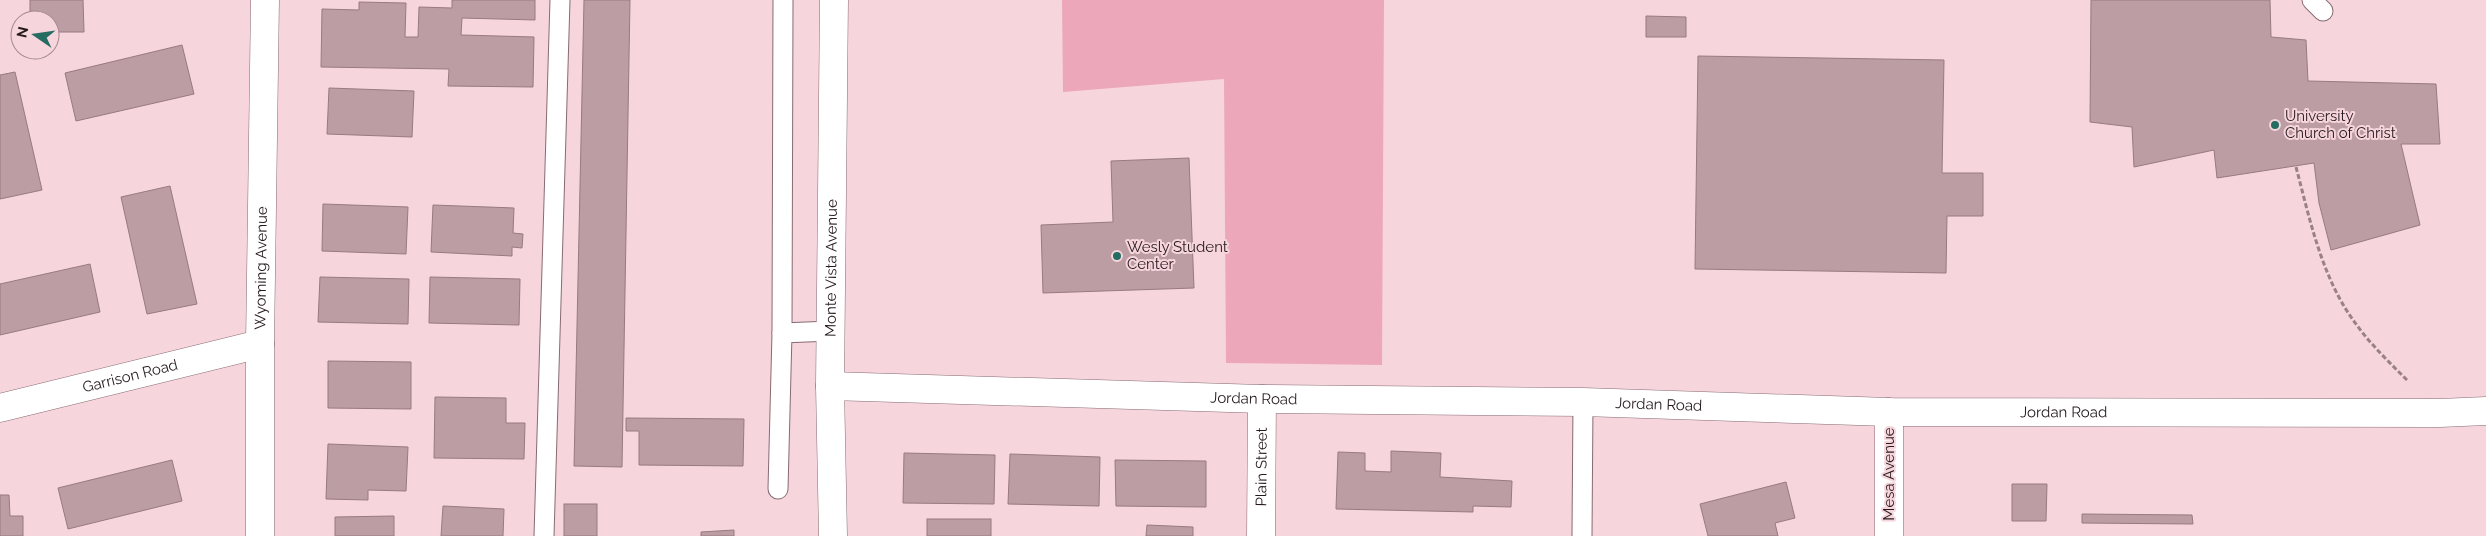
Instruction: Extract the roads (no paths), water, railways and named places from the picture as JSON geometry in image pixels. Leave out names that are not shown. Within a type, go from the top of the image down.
[{"type":"street","name":"Wyoming Avenue","points":[[260,536],[260,344],[265,0]]},
{"type":"street","name":"Monte Vista Avenue","points":[[832,536],[830,386],[834,0]]},
{"type":"street","name":"Garrison Road","points":[[0,408],[260,344]]},
{"type":"street","name":"Jordan Road","points":[[830,386],[1262,399],[1583,402],[1888,412],[2440,413],[2486,410]]},
{"type":"street","name":"Plain Street","points":[[1261,536],[1262,399]]},
{"type":"street","name":"Mesa Avenue","points":[[1888,412],[1889,536]]},
{"type":"lane","points":[[544,536],[560,0]]},
{"type":"lane","points":[[778,489],[782,333],[783,0]]},
{"type":"lane","points":[[782,333],[831,331]]},
{"type":"lane","points":[[1582,536],[1583,402]]},
{"type":"place","name":"University Church of Christ","points":[[2275,125]]},
{"type":"place","name":"Wesly Student Center","points":[[1117,256]]}]
